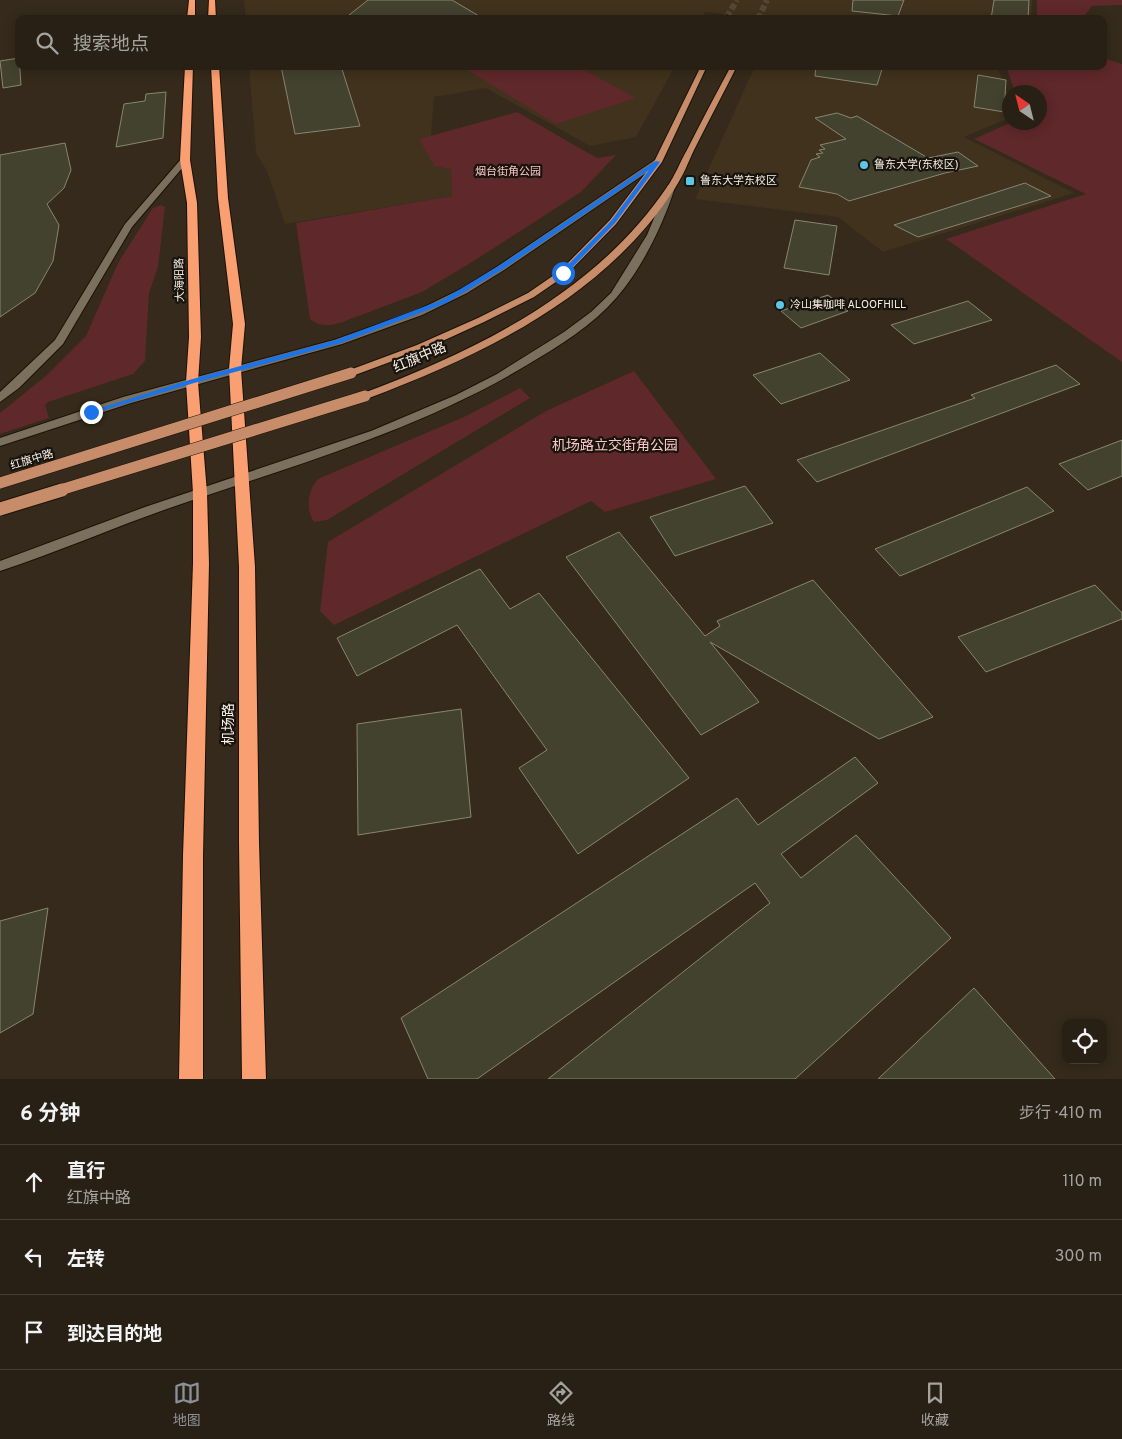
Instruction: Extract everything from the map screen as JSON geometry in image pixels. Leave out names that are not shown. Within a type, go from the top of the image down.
[{"type":"highway","points":[[191,15],[192,0]]},
{"type":"highway","points":[[212,0],[212,15]]},
{"type":"highway","name":"大海阳路","points":[[189,70],[185,160],[192,203],[195,337],[192,382],[200,493]]},
{"type":"highway","points":[[215,70],[223,198],[238,310],[239,330],[235,369]]},
{"type":"highway","name":"机场路","points":[[235,369],[247,567],[249,844],[254,1079]]},
{"type":"highway","points":[[191,1079],[193,856],[201,579],[200,493]]},
{"type":"main road","name":"红旗中路","points":[[0,483],[383,362],[490,316],[532,295],[563,273],[613,222],[658,162],[702,70]]},
{"type":"main road","name":"红旗中路","points":[[0,509],[401,384],[503,337],[550,309],[587,282],[637,229],[671,187],[732,70]]},
{"type":"main road","points":[[0,398],[15,386],[59,342],[128,226],[185,160]]},
{"type":"main road","points":[[0,442],[91,412],[235,369],[338,342],[419,313],[464,291],[658,162]]},
{"type":"main road","points":[[0,566],[380,430],[447,404],[506,375],[588,320],[611,298],[626,279],[661,220],[671,187]]},
{"type":"shaded area","points":[[244,0],[1032,0],[1031,15],[730,15],[705,12],[703,15],[246,15]]},
{"type":"shaded area","points":[[249,70],[673,70],[636,137],[590,146],[486,88],[434,97],[431,136],[419,139],[451,169],[453,196],[285,224],[267,171],[256,153]]},
{"type":"shaded area","name":"鲁东大学(东校区)","points":[[753,70],[998,70],[1004,85],[1002,85],[1002,121],[964,137],[1074,193],[883,252],[838,217],[695,199]]},
{"type":"green space","points":[[1037,0],[1122,0],[1122,5],[1092,6],[1085,15],[1037,15]]},
{"type":"green space","points":[[1107,59],[1122,64],[1122,362],[946,239],[1086,194],[974,139],[1002,127],[1002,130],[1047,130],[1047,85],[1013,85],[1007,70],[1107,70]]},
{"type":"green space","points":[[467,70],[584,70],[636,98],[556,124]]},
{"type":"green space","name":"烟台街角公园","points":[[517,112],[597,158],[616,155],[581,192],[422,292],[332,325],[324,325],[310,319],[296,223],[452,196],[451,169],[434,166],[419,139]]},
{"type":"green space","points":[[161,205],[165,207],[158,267],[149,293],[145,361],[133,374],[48,402],[45,405],[49,418],[0,434],[0,413],[47,375],[86,336],[118,263],[153,208]]},
{"type":"green space","name":"机场路立交街角公园","points":[[634,371],[716,479],[605,512],[591,501],[334,625],[320,611],[328,542],[546,411]]},
{"type":"green space","points":[[520,388],[530,398],[327,520],[314,522],[309,511],[309,498],[310,492],[320,478],[466,416]]},
{"type":"building","points":[[368,0],[452,0],[477,15],[349,15]]},
{"type":"building","points":[[853,0],[904,0],[898,15],[852,11]]},
{"type":"building","points":[[994,0],[1029,0],[1028,15],[992,15]]},
{"type":"building","points":[[15,59],[15,70],[20,70],[21,85],[3,88],[0,61]]},
{"type":"building","points":[[282,70],[342,70],[360,126],[295,134]]},
{"type":"building","points":[[816,70],[882,70],[877,85],[815,76]]},
{"type":"building","points":[[978,75],[1006,80],[1006,85],[1002,85],[1002,112],[974,107]]},
{"type":"building","points":[[166,92],[163,138],[116,147],[124,104],[145,101],[146,94]]},
{"type":"building","points":[[837,113],[851,118],[857,116],[928,158],[958,152],[978,166],[945,173],[849,201],[837,194],[799,187],[811,160],[820,157],[816,154],[823,153],[819,150],[825,149],[820,145],[846,139],[815,118]]},
{"type":"building","points":[[65,143],[71,170],[64,188],[47,204],[59,225],[53,261],[35,293],[0,317],[0,155]]},
{"type":"building","points":[[1025,183],[1051,196],[918,237],[894,225]]},
{"type":"building","points":[[795,220],[837,226],[829,275],[784,268]]},
{"type":"building","points":[[828,295],[848,311],[801,328],[781,311]]},
{"type":"building","points":[[968,301],[992,320],[914,344],[891,325]]},
{"type":"building","points":[[820,353],[850,380],[781,404],[753,375]]},
{"type":"building","points":[[1056,365],[1080,384],[817,482],[797,460],[975,398],[971,395]]},
{"type":"building","points":[[1122,440],[1122,476],[1088,490],[1059,464]]},
{"type":"building","points":[[745,486],[773,523],[675,556],[650,517]]},
{"type":"building","points":[[1027,487],[1054,511],[900,576],[875,549]]},
{"type":"building","points":[[619,532],[705,636],[720,626],[717,621],[813,580],[933,717],[879,739],[710,642],[759,702],[701,735],[566,557]]},
{"type":"building","points":[[480,569],[510,609],[539,593],[689,778],[578,854],[519,768],[547,750],[457,625],[357,676],[337,638]]},
{"type":"building","points":[[1095,585],[1122,613],[1122,619],[986,672],[958,637]]},
{"type":"building","points":[[461,709],[471,817],[358,835],[357,724]]},
{"type":"building","points":[[855,757],[878,783],[781,854],[801,878],[856,835],[951,938],[795,1079],[548,1079],[770,903],[755,883],[477,1079],[428,1079],[401,1018],[737,798],[758,825]]},
{"type":"building","points":[[48,908],[33,1014],[0,1033],[0,921]]},
{"type":"building","points":[[974,988],[1055,1079],[878,1079]]},
{"type":"tunnel","points":[[728,15],[737,0]]},
{"type":"tunnel","points":[[760,15],[767,0]]},
{"type":"place","name":"鲁东大学(东校区)","points":[[864,165]]},
{"type":"place","name":"鲁东大学东校区","points":[[690,181]]},
{"type":"place","name":"冷山集咖啡 ALOOFHILL","points":[[780,305]]},
{"type":"route","points":[[91,412],[235,369],[338,342],[444,302],[501,268],[658,162],[613,222],[563,273]]}]
